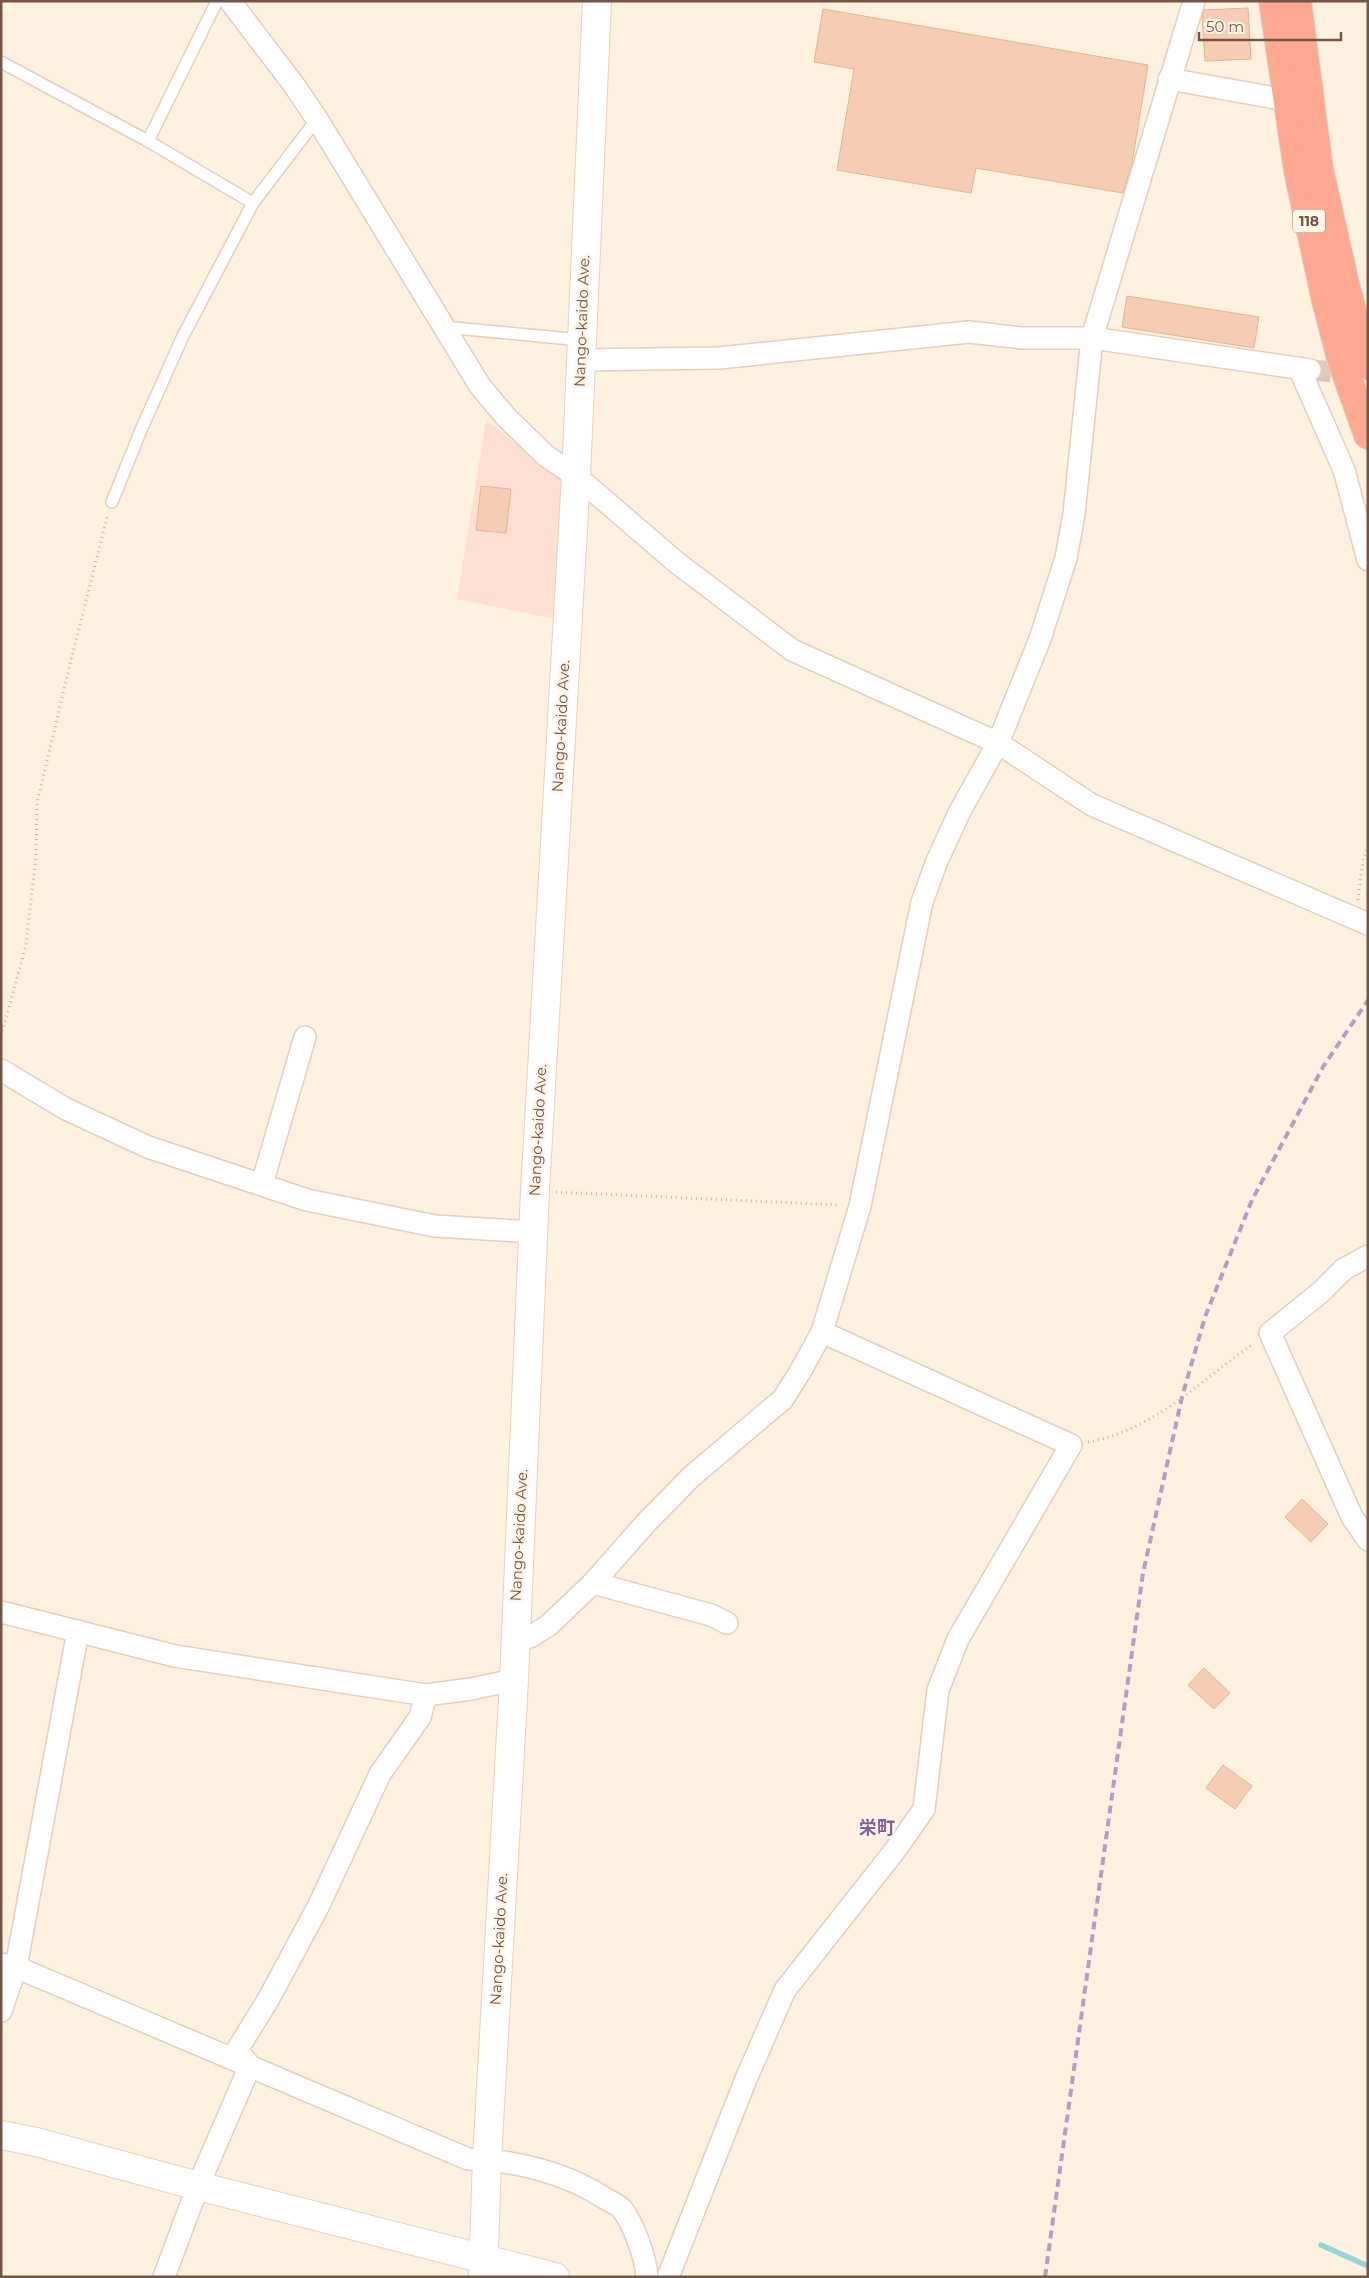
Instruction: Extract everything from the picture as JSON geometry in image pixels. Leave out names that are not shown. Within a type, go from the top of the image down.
[{"type":"highway","name":"118","points":[[1273,1],[1298,171],[1326,301],[1342,362],[1368,435]]},
{"type":"highway","name":"118","points":[[1297,1],[1320,169],[1346,288],[1368,366]]},
{"type":"street","points":[[230,1],[294,84],[480,386],[506,416],[546,456],[576,476],[676,562],[792,650],[998,743],[1092,805],[1362,921]]},
{"type":"street","name":"Nango-kaido Ave.","points":[[484,2268],[487,2159],[514,1680],[514,1642],[535,1192],[576,476],[597,1]]},
{"type":"street","points":[[514,1642],[532,1636],[549,1625],[593,1583],[644,1524],[691,1477],[783,1399],[822,1332],[860,1206],[894,1050],[922,902],[937,861],[960,811],[998,743],[1040,639],[1066,558],[1074,514],[1092,338],[1194,1]]},
{"type":"street","points":[[1169,79],[1287,100]]},
{"type":"street","points":[[581,350],[719,358],[969,332],[1022,338],[1092,338],[1304,369],[1344,470],[1368,560]]},
{"type":"street","points":[[262,1184],[305,1037]]},
{"type":"street","points":[[1,1070],[66,1109],[148,1147],[307,1200],[435,1226],[533,1232]]},
{"type":"street","points":[[1368,1256],[1344,1268],[1321,1292],[1270,1333],[1352,1517],[1368,1540]]},
{"type":"street","points":[[668,2277],[746,2079],[785,1990],[896,1850],[924,1809],[938,1690],[958,1639],[1071,1445],[822,1332]]},
{"type":"street","points":[[593,1583],[711,1614],[727,1623]]},
{"type":"street","points":[[1,1612],[175,1656],[426,1695],[471,1689],[514,1680]]},
{"type":"street","points":[[1,2011],[78,1631]]},
{"type":"street","points":[[250,2066],[237,2050],[268,2000],[319,1905],[380,1774],[420,1717],[426,1695]]},
{"type":"street","points":[[9,1966],[468,2159],[487,2159],[544,2170],[598,2193],[622,2208],[642,2252],[647,2266],[647,2277]]},
{"type":"street","points":[[164,2277],[198,2186],[250,2066]]},
{"type":"street","points":[[1,2135],[36,2142],[198,2186],[484,2268],[555,2277]]},
{"type":"lane","points":[[148,141],[217,1]]},
{"type":"lane","points":[[1,62],[148,141],[253,203]]},
{"type":"lane","points":[[112,502],[141,430],[182,338],[253,203],[317,120]]},
{"type":"lane","points":[[444,327],[581,350]]},
{"type":"path","points":[[1,1036],[26,945],[36,855],[37,803],[70,660],[112,502]]},
{"type":"path","points":[[1362,921],[1363,860],[1368,844]]},
{"type":"path","points":[[535,1192],[860,1206]]},
{"type":"path","points":[[1071,1445],[1102,1440],[1159,1414],[1208,1381],[1230,1360],[1270,1333]]},
{"type":"shaded area","points":[[486,420],[568,484],[560,620],[457,599]]},
{"type":"building","points":[[1248,8],[1251,59],[1205,61],[1202,17],[1204,10]]},
{"type":"building","points":[[823,9],[1148,65],[1132,164],[1123,193],[976,168],[971,193],[837,170],[854,69],[814,62]]},
{"type":"building","points":[[1127,296],[1259,317],[1254,348],[1122,327]]},
{"type":"building","points":[[481,486],[511,489],[506,533],[476,530]]},
{"type":"building","points":[[1302,1499],[1328,1524],[1311,1542],[1285,1517]]},
{"type":"building","points":[[1204,1668],[1230,1693],[1214,1709],[1188,1685]]},
{"type":"building","points":[[1223,1765],[1252,1786],[1235,1809],[1206,1788]]},
{"type":"waterway","points":[[1321,2245],[1368,2266]]},
{"type":"tunnel","points":[[1310,370],[1360,374]]},
{"type":"railway","points":[[1045,2277],[1143,1573],[1182,1397],[1205,1317],[1252,1200],[1323,1067],[1368,1000]]},
{"type":"district","name":"栄町","points":[[877,1828]]}]
